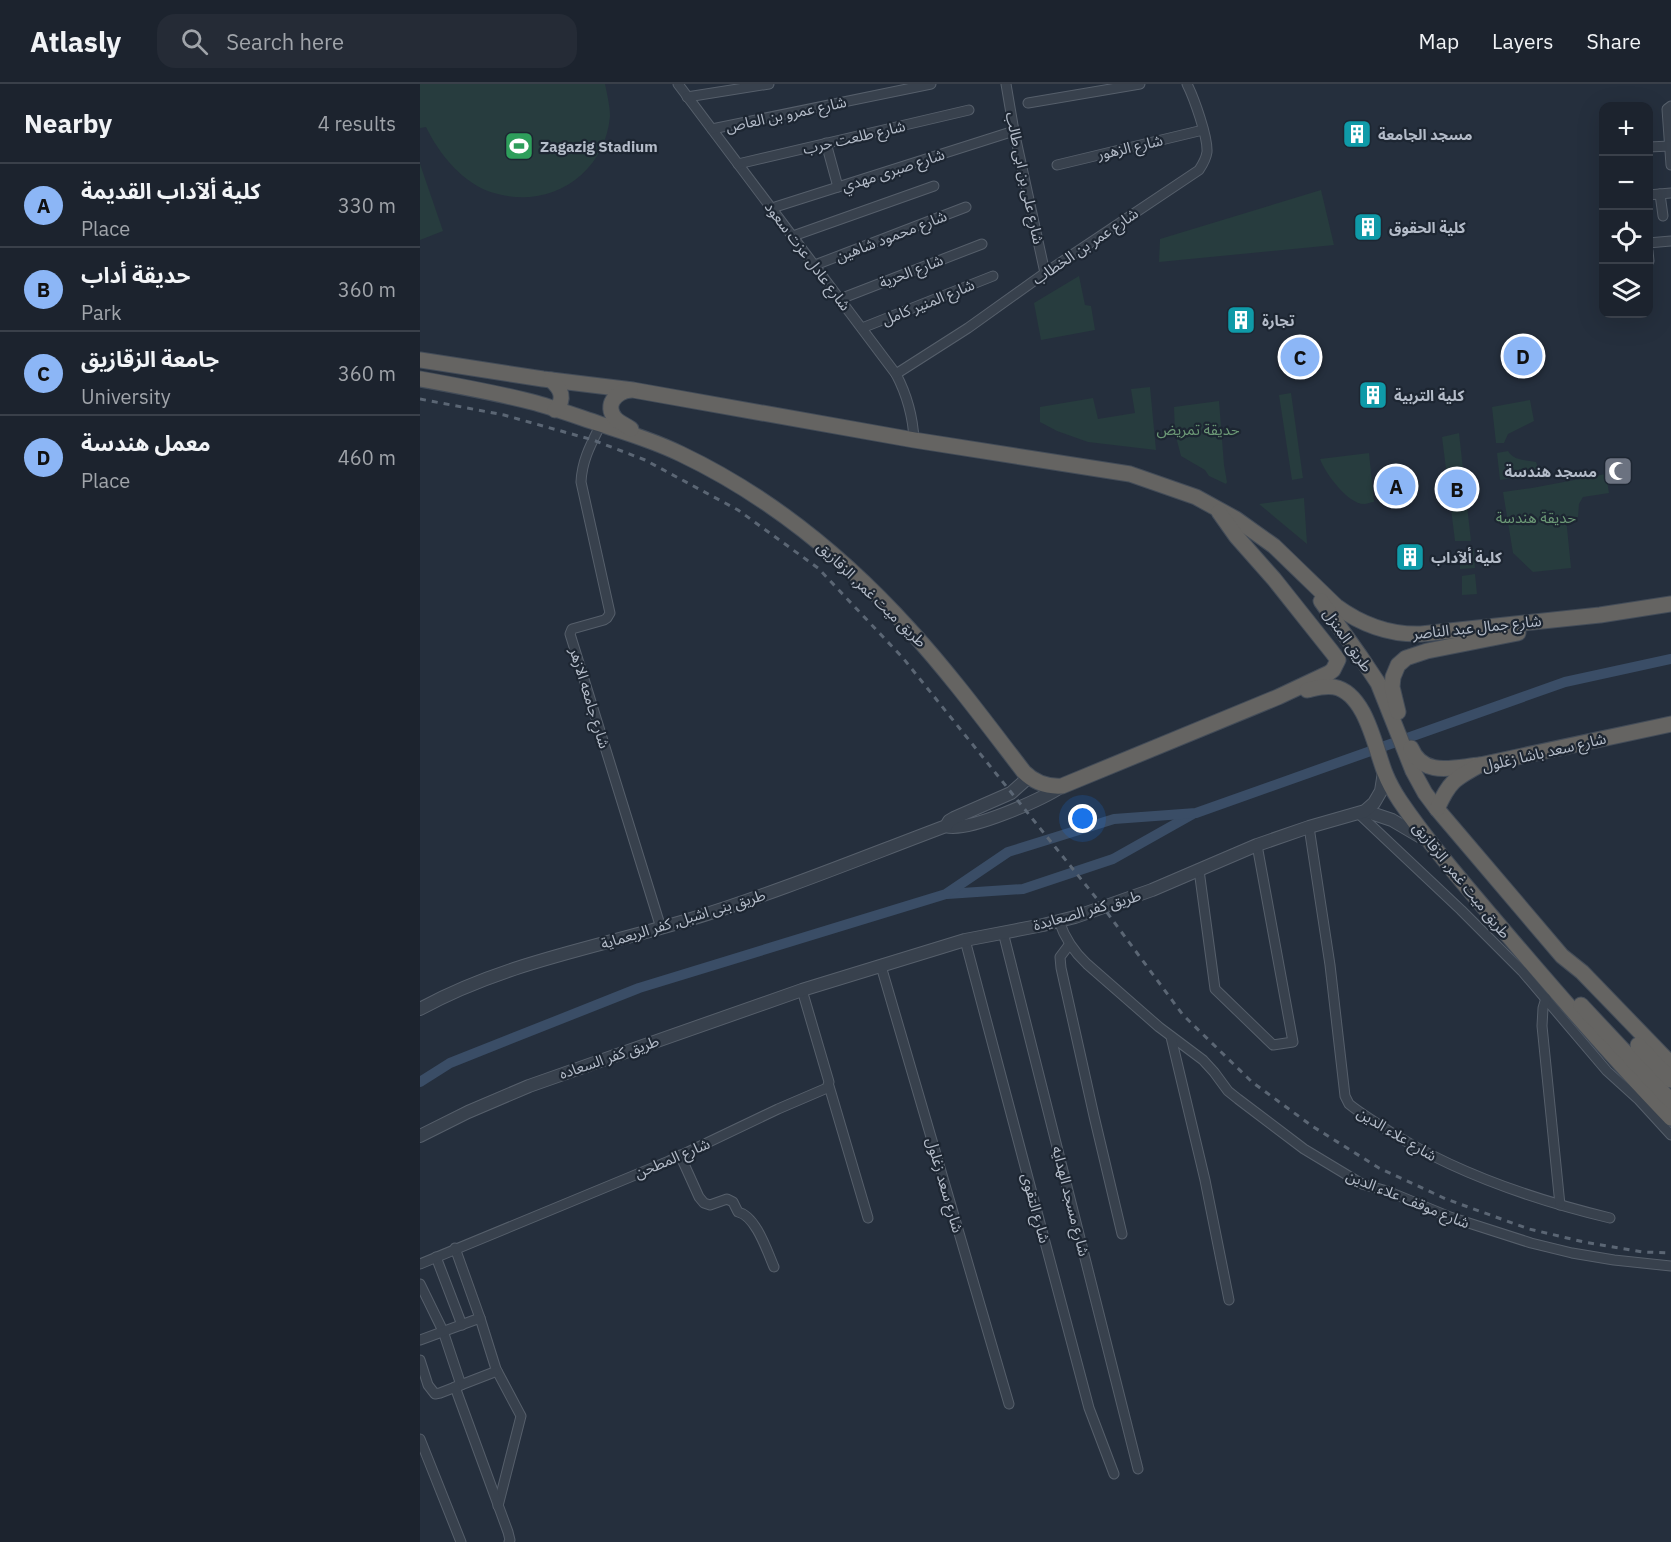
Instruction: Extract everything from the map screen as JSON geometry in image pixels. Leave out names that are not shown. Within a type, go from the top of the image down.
[{"type":"highway","points":[[420,360],[633,390],[914,440],[1130,474],[1196,497],[1216,507],[1256,532],[1302,573]]},
{"type":"highway","name":"طريق ميت غمر, الزقازيق","points":[[420,379],[497,394],[652,441],[709,467],[745,488],[788,517],[838,558],[886,604],[931,653],[1029,777]]},
{"type":"highway","points":[[551,380],[562,394],[560,404],[555,410]]},
{"type":"highway","points":[[633,390],[619,393],[614,398],[611,404],[613,417],[652,441]]},
{"type":"highway","points":[[1029,777],[1045,785],[1062,786],[1278,697],[1329,674],[1336,666],[1338,660],[1274,579],[1236,536],[1216,507]]},
{"type":"highway","name":"شارع جمال عبد الناصر","points":[[1302,573],[1346,614],[1369,626],[1393,633],[1421,634],[1671,604]]},
{"type":"highway","name":"طريق المنزل","points":[[1302,573],[1369,669],[1393,709]]},
{"type":"highway","points":[[1393,709],[1393,677],[1398,665],[1406,658],[1427,651],[1502,636],[1553,629],[1569,618]]},
{"type":"highway","name":"طريق ميت غمر, الزقازيق","points":[[1278,697],[1322,687],[1334,687],[1354,699],[1365,718],[1391,788],[1428,842],[1547,991],[1671,1118]]},
{"type":"highway","name":"طريق ميت غمر, الزقازيق","points":[[1393,709],[1413,760],[1418,781],[1437,809],[1605,1008],[1671,1080]]},
{"type":"highway","name":"شارع سعد باشا زغلول","points":[[1437,809],[1445,790],[1458,776],[1480,765],[1671,724]]},
{"type":"highway","points":[[1413,760],[1433,768],[1480,765]]},
{"type":"highway","name":"طريق ميت غمر, الزقازيق","points":[[1562,956],[1582,972],[1671,1064]]},
{"type":"highway","name":"طريق ميت غمر, الزقازيق","points":[[1547,991],[1566,992],[1671,1101]]},
{"type":"street","name":"شارع عادل عزت سعود","points":[[678,84],[896,374],[909,406],[914,440]]},
{"type":"street","points":[[687,97],[769,84]]},
{"type":"street","name":"شارع عمرو بن العاص","points":[[712,129],[931,84]]},
{"type":"street","name":"شارع على بن ابى طالب","points":[[1006,84],[1045,273]]},
{"type":"street","points":[[1028,103],[1138,84]]},
{"type":"street","name":"شارع عمر بن الخطاب","points":[[896,374],[1199,170],[1207,153],[1203,130],[1187,84]]},
{"type":"street","points":[[1670,107],[1671,165]]},
{"type":"street","name":"شارع طلعت حرب","points":[[738,164],[969,110]]},
{"type":"street","name":"شارع الزهور","points":[[1057,165],[1203,130]]},
{"type":"street","name":"شارع صبرى مهدي","points":[[772,208],[1014,131]]},
{"type":"street","points":[[826,143],[838,187]]},
{"type":"street","points":[[1653,147],[1670,146]]},
{"type":"street","points":[[793,236],[934,186]]},
{"type":"street","points":[[1653,195],[1671,193]]},
{"type":"street","points":[[1660,194],[1663,216]]},
{"type":"street","name":"شارع محمود شاهين","points":[[815,266],[966,207]]},
{"type":"street","points":[[1653,243],[1671,241]]},
{"type":"street","name":"شارع الحرية","points":[[840,299],[982,244]]},
{"type":"street","name":"شارع المنير كامل","points":[[862,328],[993,276]]},
{"type":"street","name":"شارع جامعه الازهر","points":[[601,424],[585,457],[581,469],[581,482],[610,613],[604,620],[572,628],[570,634],[661,928]]},
{"type":"street","points":[[1362,812],[1374,803],[1381,791],[1384,772]]},
{"type":"street","points":[[1029,777],[1011,793],[954,818],[946,826],[951,828],[968,825],[1022,807],[1062,786]]},
{"type":"street","points":[[1362,812],[1392,820],[1428,842]]},
{"type":"street","points":[[1362,812],[1522,971],[1547,991],[1607,1071],[1639,1100],[1671,1135]]},
{"type":"street","name":"طريق كفر الصعايدة","points":[[802,990],[965,940],[1059,921],[1129,899],[1257,845],[1362,812]]},
{"type":"street","name":"طريق بنى اشبل, كفر الربعماية","points":[[420,1009],[463,987],[559,956],[661,928],[780,889],[946,826]]},
{"type":"street","name":"شارع علاء الدين","points":[[1309,827],[1330,965],[1347,1101],[1363,1114],[1420,1150],[1492,1182],[1560,1205],[1610,1218]]},
{"type":"street","points":[[1198,870],[1215,989],[1273,1045],[1293,1042],[1257,845]]},
{"type":"street","name":"شارع موقف علاء الدين","points":[[1059,921],[1069,945],[1076,954],[1171,1037],[1203,1060],[1228,1090],[1304,1149],[1362,1184],[1531,1243],[1614,1260],[1671,1266]]},
{"type":"street","name":"شارع مسجد الهدايه","points":[[1003,932],[1138,1469]]},
{"type":"street","name":"شارع التقوى","points":[[965,940],[1089,1408],[1114,1474]]},
{"type":"street","points":[[1069,945],[1060,957],[1060,961],[1122,1234]]},
{"type":"street","name":"شارع سعد زغلول","points":[[881,966],[1009,1404]]},
{"type":"street","points":[[802,990],[868,1218]]},
{"type":"street","name":"طريق كفر السعاده","points":[[420,1136],[468,1112],[529,1086],[802,990]]},
{"type":"street","points":[[1547,991],[1542,1026],[1560,1205]]},
{"type":"street","points":[[1171,1037],[1205,1180],[1229,1300]]},
{"type":"street","name":"شارع المطحن","points":[[420,1264],[680,1155],[767,1114],[825,1090],[829,1086]]},
{"type":"street","points":[[680,1155],[704,1203],[710,1205],[727,1199],[733,1202],[738,1212],[744,1213],[757,1229],[774,1267]]},
{"type":"street","points":[[455,1248],[497,1371],[518,1408],[521,1419],[498,1506]]},
{"type":"street","points":[[436,1257],[462,1324]]},
{"type":"street","points":[[422,1291],[443,1331],[458,1386],[510,1538],[509,1542]]},
{"type":"street","points":[[420,1340],[480,1318]]},
{"type":"street","points":[[420,1360],[428,1385],[435,1394],[497,1371]]},
{"type":"street","points":[[420,1439],[461,1542]]},
{"type":"green space","name":"Zagazig Stadium","points":[[420,84],[605,84],[610,116],[606,137],[598,155],[586,171],[571,183],[554,192],[515,197],[494,193],[463,176],[445,158],[426,127],[420,128]]},
{"type":"green space","points":[[420,164],[443,231],[420,240]]},
{"type":"green space","points":[[1321,190],[1334,245],[1159,262],[1160,239]]},
{"type":"green space","points":[[1079,276],[1085,305],[1091,306],[1095,330],[1041,340],[1034,303]]},
{"type":"green space","points":[[1150,387],[1156,450],[1088,442],[1040,422],[1040,407],[1093,398],[1098,419],[1135,413],[1131,389]]},
{"type":"green space","points":[[1291,393],[1303,478],[1292,480],[1279,395]]},
{"type":"green space","points":[[1530,400],[1534,421],[1508,434],[1504,443],[1496,443],[1492,407]]},
{"type":"green space","name":"حديقة تمريض","points":[[1219,401],[1226,484],[1209,476],[1205,470],[1181,456],[1175,433],[1174,407]]},
{"type":"green space","points":[[1459,433],[1471,541],[1455,541],[1442,437]]},
{"type":"green space","name":"حديقة هندسة","points":[[1508,451],[1517,458],[1536,462],[1540,474],[1500,480],[1497,453]]},
{"type":"green space","points":[[1369,453],[1374,502],[1364,504],[1358,503],[1344,493],[1320,459]]},
{"type":"green space","name":"حديقة هندسة","points":[[1606,474],[1609,493],[1583,497],[1579,504],[1578,517],[1566,518],[1571,568],[1533,572],[1513,553],[1503,492]]},
{"type":"green space","points":[[1304,498],[1307,544],[1259,504]]},
{"type":"green space","points":[[1474,549],[1475,568],[1460,569],[1460,552]]},
{"type":"green space","points":[[1475,574],[1477,594],[1462,595],[1462,576]]},
{"type":"waterway","points":[[420,1082],[450,1063],[639,988],[946,894],[1008,852],[1114,819],[1196,813],[1565,682],[1671,659]]},
{"type":"waterway","points":[[947,894],[1023,889],[1113,859],[1193,814]]},
{"type":"railway","points":[[420,399],[504,415],[593,440],[645,460],[738,510],[818,568],[903,658],[1097,899],[1183,1015],[1252,1082],[1312,1126],[1379,1168],[1446,1199],[1529,1229],[1584,1242],[1643,1252],[1671,1253]]},
{"type":"place","name":"مسجد الجامعة","points":[[1357,134]]},
{"type":"place","name":"Zagazig Stadium","points":[[519,146]]},
{"type":"place","name":"كلية الحقوق","points":[[1368,227]]},
{"type":"place","name":"تجارة","points":[[1241,320]]},
{"type":"place","name":"معمل هندسة","points":[[1523,356]]},
{"type":"place","name":"جامعة الزقازيق","points":[[1300,357]]},
{"type":"place","name":"كلية التربية","points":[[1373,395]]},
{"type":"place","name":"مسجد هندسة","points":[[1618,471]]},
{"type":"place","name":"كلية ألآداب القديمة","points":[[1396,486]]},
{"type":"place","name":"حديقة أداب","points":[[1457,489]]},
{"type":"place","name":"كلية ألآداب","points":[[1410,557]]}]
